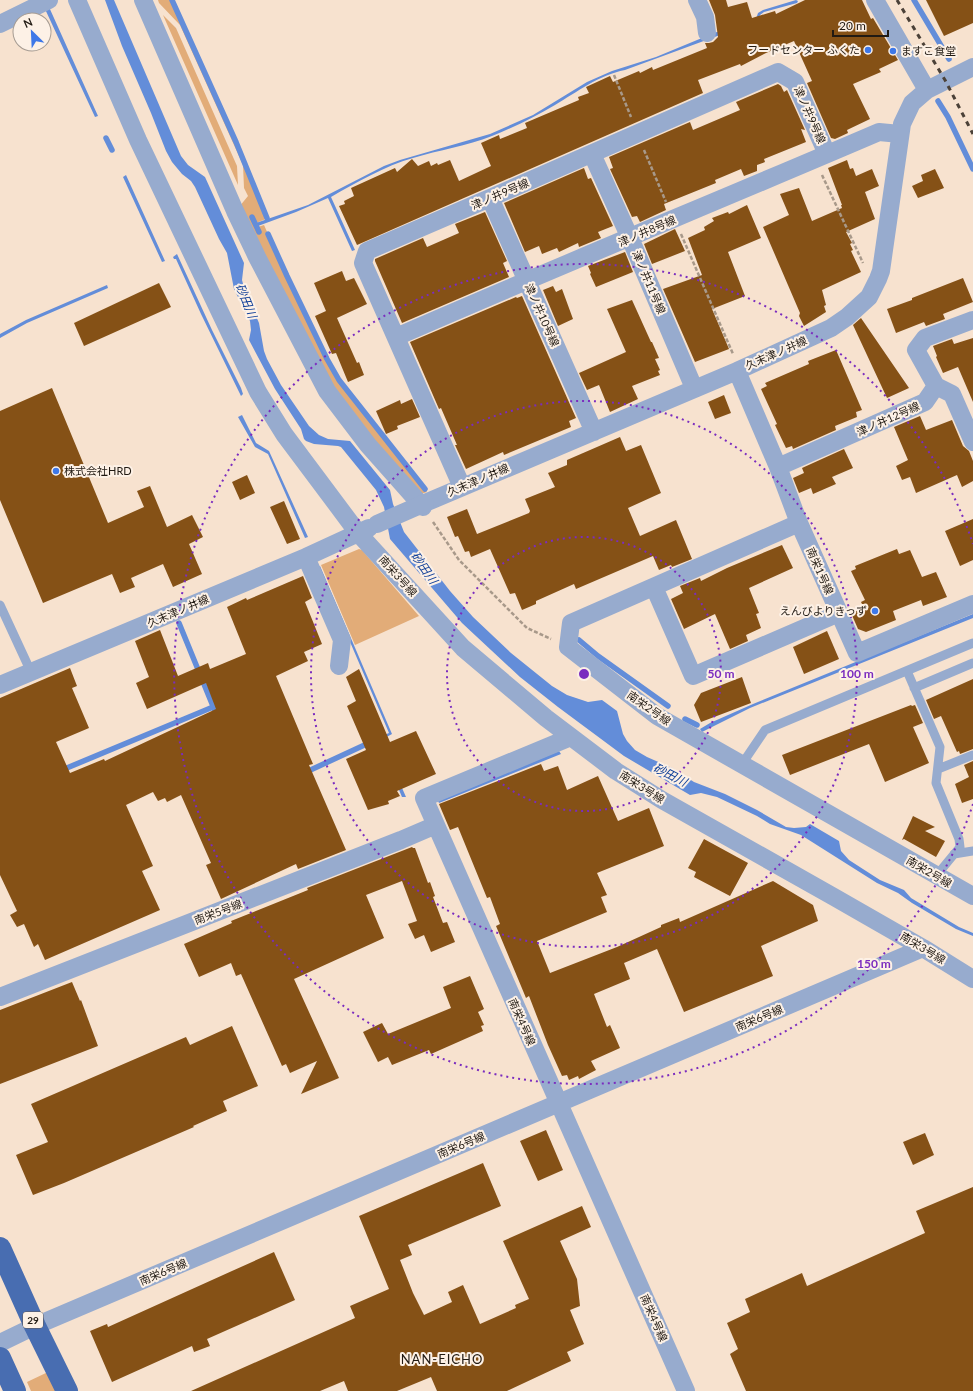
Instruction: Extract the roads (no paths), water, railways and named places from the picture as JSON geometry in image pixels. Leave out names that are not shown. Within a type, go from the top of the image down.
[{"type":"highway","name":"29","points":[[0,1248],[35,1326],[67,1391]]},
{"type":"highway","points":[[0,1358],[15,1391]]},
{"type":"street","points":[[0,24],[49,0]]},
{"type":"street","name":"南栄3号線","points":[[77,0],[138,140],[258,392],[284,434],[358,533],[463,648],[546,718],[616,771],[662,800],[923,948],[973,979]]},
{"type":"street","points":[[143,0],[235,211],[257,257],[327,391],[368,445],[424,505]]},
{"type":"street","points":[[697,0],[705,16],[707,33]]},
{"type":"street","points":[[875,0],[927,90]]},
{"type":"street","name":"久末津ノ井線","points":[[0,686],[306,557],[377,524],[736,371],[831,328],[870,297],[881,271],[900,134],[902,124],[912,103],[927,90],[973,67]]},
{"type":"street","name":"津ノ井9号線","points":[[462,487],[363,263],[368,251],[778,72],[795,82],[821,156]]},
{"type":"street","name":"津ノ井8号線","points":[[396,337],[526,280],[630,238],[879,132],[900,134]]},
{"type":"street","name":"津ノ井11号線","points":[[592,154],[630,238],[694,388]]},
{"type":"street","name":"津ノ井10号線","points":[[490,198],[594,432]]},
{"type":"street","points":[[973,320],[925,338],[916,350],[936,386],[952,394],[973,442]]},
{"type":"street","name":"南栄1号線","points":[[736,371],[778,466],[799,523],[857,654],[973,604]]},
{"type":"street","name":"津ノ井12号線","points":[[778,466],[925,402],[936,386]]},
{"type":"street","points":[[799,523],[654,587],[692,676],[839,613]]},
{"type":"street","points":[[306,557],[342,640],[339,666]]},
{"type":"street","name":"南栄2号線","points":[[654,587],[571,623],[568,647],[657,716],[973,896]]},
{"type":"street","name":"南栄4号線","points":[[571,737],[424,798],[686,1391]]},
{"type":"street","name":"南栄5号線","points":[[0,997],[436,825]]},
{"type":"street","name":"南栄6号線","points":[[0,1343],[35,1326],[923,948]]},
{"type":"lane","points":[[0,605],[31,672]]},
{"type":"lane","points":[[742,764],[765,730],[973,643]]},
{"type":"lane","points":[[914,688],[973,663]]},
{"type":"lane","points":[[907,671],[940,747],[936,783],[959,839],[960,847],[936,876]]},
{"type":"lane","points":[[938,769],[973,755]]},
{"type":"lane","points":[[954,854],[973,851]]},
{"type":"water","name":"砂田川","points":[[105,0],[114,0],[181,156],[188,165],[205,177],[244,263],[242,280],[245,291],[259,323],[267,359],[281,385],[309,426],[319,435],[328,439],[350,441],[390,490],[393,504],[404,532],[450,591],[473,617],[511,653],[552,686],[567,695],[588,702],[602,700],[617,711],[623,734],[635,750],[672,768],[694,782],[725,794],[757,810],[786,827],[806,827],[810,824],[839,841],[841,851],[849,860],[880,880],[904,890],[911,898],[959,927],[973,933],[973,936],[956,929],[898,893],[877,883],[801,835],[770,824],[757,816],[717,797],[701,793],[690,795],[624,756],[520,677],[462,623],[390,539],[384,507],[376,490],[341,447],[314,444],[304,439],[301,429],[275,389],[249,340],[251,330],[250,321],[234,289],[227,253],[195,187],[172,162],[166,151],[122,46]]},
{"type":"water","points":[[796,0],[798,1],[797,3],[764,12],[760,15],[758,21],[625,70],[615,72],[588,84],[540,114],[500,133],[473,143],[423,155],[392,165],[341,191],[331,197],[355,250],[352,251],[328,198],[258,226],[256,223],[308,205],[384,166],[490,134],[533,115],[587,82],[612,71],[656,57],[714,33],[756,19],[758,13],[763,10]]},
{"type":"water","points":[[49,7],[51,12],[46,12],[45,9]]},
{"type":"water","points":[[52,14],[98,116],[95,117],[52,24]]},
{"type":"water","points":[[126,175],[165,261],[162,262],[123,177]]},
{"type":"water","points":[[177,254],[241,388],[243,394],[241,396],[176,259],[173,257]]},
{"type":"water","points":[[107,285],[108,288],[27,323],[0,338],[0,334],[26,320]]},
{"type":"water","points":[[242,415],[256,443],[269,451],[308,537],[305,538],[268,454],[255,447],[238,417]]},
{"type":"water","points":[[320,566],[392,734],[381,740],[406,797],[402,797],[377,738],[389,733],[318,567]]},
{"type":"water","points":[[973,614],[973,618],[750,708],[702,732],[700,729],[753,704]]},
{"type":"water","points":[[559,751],[561,754],[439,803],[438,801]]},
{"type":"waterway","points":[[172,0],[236,142],[267,218]]},
{"type":"waterway","points":[[914,0],[949,59]]},
{"type":"waterway","points":[[938,101],[948,117],[973,169]]},
{"type":"waterway","points":[[106,138],[112,150]]},
{"type":"waterway","points":[[252,217],[259,232]]},
{"type":"waterway","points":[[268,234],[327,359],[339,380],[425,489]]},
{"type":"waterway","points":[[179,623],[217,716]]},
{"type":"waterway","points":[[579,640],[598,656],[668,706]]},
{"type":"waterway","points":[[62,770],[213,707]]},
{"type":"waterway","points":[[685,719],[697,725]]},
{"type":"waterway","points":[[304,773],[371,742]]},
{"type":"railway","points":[[897,0],[945,80],[973,134]]},
{"type":"place","name":"フードセンター ふくた","points":[[868,50]]},
{"type":"place","name":"ますこ食堂","points":[[893,51]]},
{"type":"place","name":"株式会社HRD","points":[[56,471]]},
{"type":"place","name":"えんびよりきっず","points":[[875,611]]},
{"type":"district","name":"NAN-EICHO","points":[[442,1359]]}]
